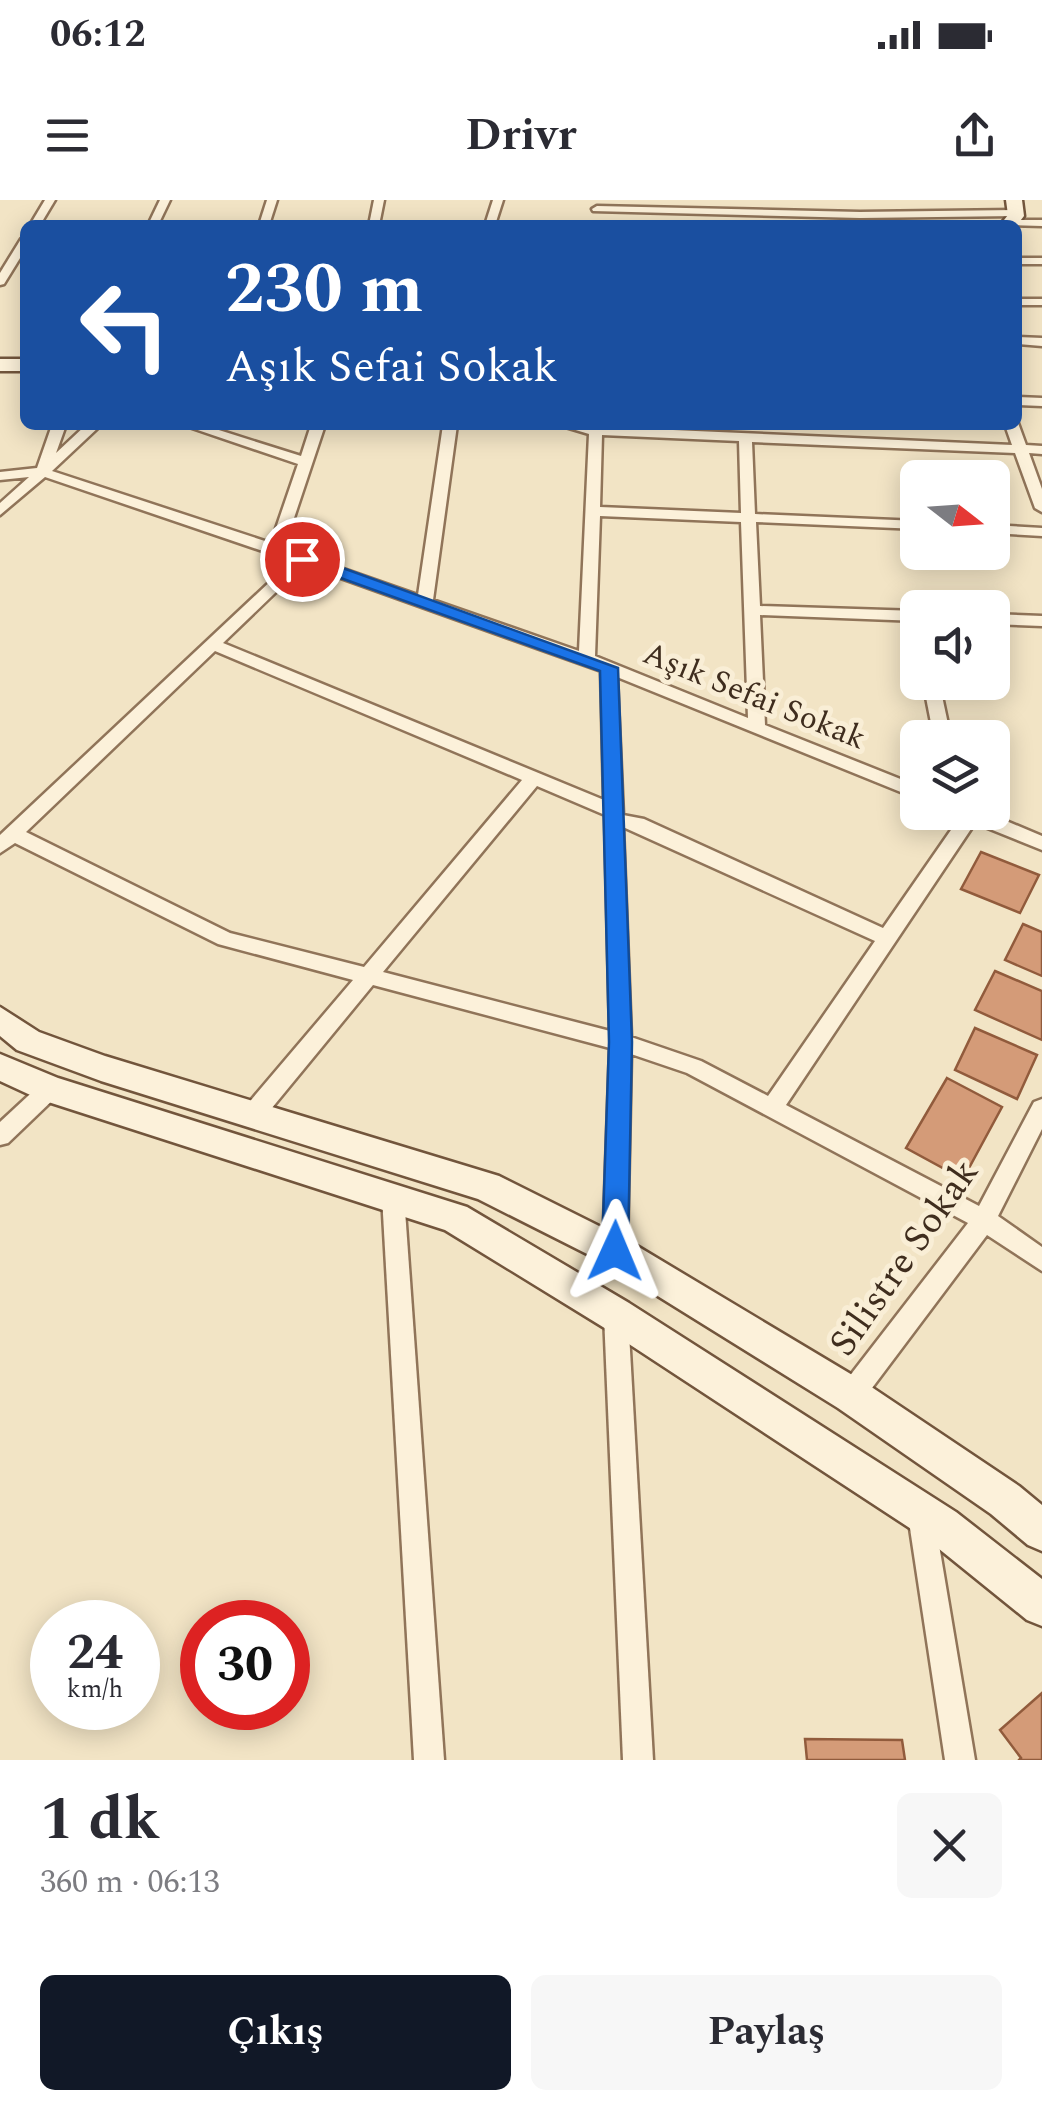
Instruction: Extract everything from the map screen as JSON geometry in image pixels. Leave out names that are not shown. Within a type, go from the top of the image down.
[{"type":"street","points":[[879,200],[892,220]]},
{"type":"street","points":[[597,204],[820,220],[1012,215],[1042,223]]},
{"type":"street","points":[[672,210],[676,220]]},
{"type":"street","points":[[744,212],[749,220]]},
{"type":"street","points":[[0,282],[20,252]]},
{"type":"street","points":[[42,472],[57,430]]},
{"type":"street","points":[[0,511],[88,430]]},
{"type":"street","points":[[206,430],[303,460]]},
{"type":"street","points":[[276,550],[316,430]]},
{"type":"street","points":[[425,602],[449,430]]},
{"type":"street","points":[[587,659],[596,430]]},
{"type":"street","points":[[652,430],[1042,450]]},
{"type":"street","points":[[1014,430],[1042,508]]},
{"type":"street","points":[[737,433],[748,517],[757,728]]},
{"type":"street","name":"Aşık Sefai Sokak","points":[[0,476],[42,472],[276,550],[587,659],[900,786]]},
{"type":"street","points":[[593,512],[900,525]]},
{"type":"street","points":[[1010,530],[1042,532]]},
{"type":"street","points":[[302,559],[6,840],[226,939],[620,1042],[694,1067],[984,1220],[1042,1260]]},
{"type":"street","points":[[753,610],[900,616]]},
{"type":"street","points":[[1010,621],[1042,622]]},
{"type":"street","points":[[212,644],[534,778],[887,938]]},
{"type":"street","points":[[609,668],[620,1042],[615,1251]]},
{"type":"street","points":[[254,1112],[534,778]]},
{"type":"street","points":[[774,1106],[958,830]]},
{"type":"street","points":[[1009,830],[1042,843]]},
{"type":"street","points":[[0,1019],[28,1041],[101,1068],[254,1112],[487,1188],[615,1251],[850,1395],[1005,1500],[1042,1531]]},
{"type":"street","points":[[0,1067],[50,1089],[455,1218],[616,1315],[921,1513],[998,1567],[1042,1605]]},
{"type":"street","points":[[0,1136],[50,1089]]},
{"type":"street","name":"Silistre Sokak","points":[[850,1395],[984,1220],[1042,1108]]},
{"type":"street","points":[[394,1196],[429,1760]]},
{"type":"street","points":[[616,1315],[638,1760]]},
{"type":"street","points":[[921,1513],[960,1760]]},
{"type":"building","points":[[981,852],[1039,875],[1020,913],[961,889]]},
{"type":"building","points":[[1023,924],[1042,932],[1042,976],[1005,960]]},
{"type":"building","points":[[995,971],[1042,991],[1042,1040],[975,1010]]},
{"type":"building","points":[[975,1028],[1037,1055],[1017,1099],[955,1070]]},
{"type":"building","points":[[947,1078],[1002,1107],[963,1179],[906,1148]]},
{"type":"building","points":[[1042,1693],[1042,1760],[1019,1760],[1000,1730]]},
{"type":"building","points":[[805,1739],[902,1740],[905,1760],[807,1760]]},
{"type":"route","points":[[302,559],[609,668],[620,1042],[615,1251]]}]
